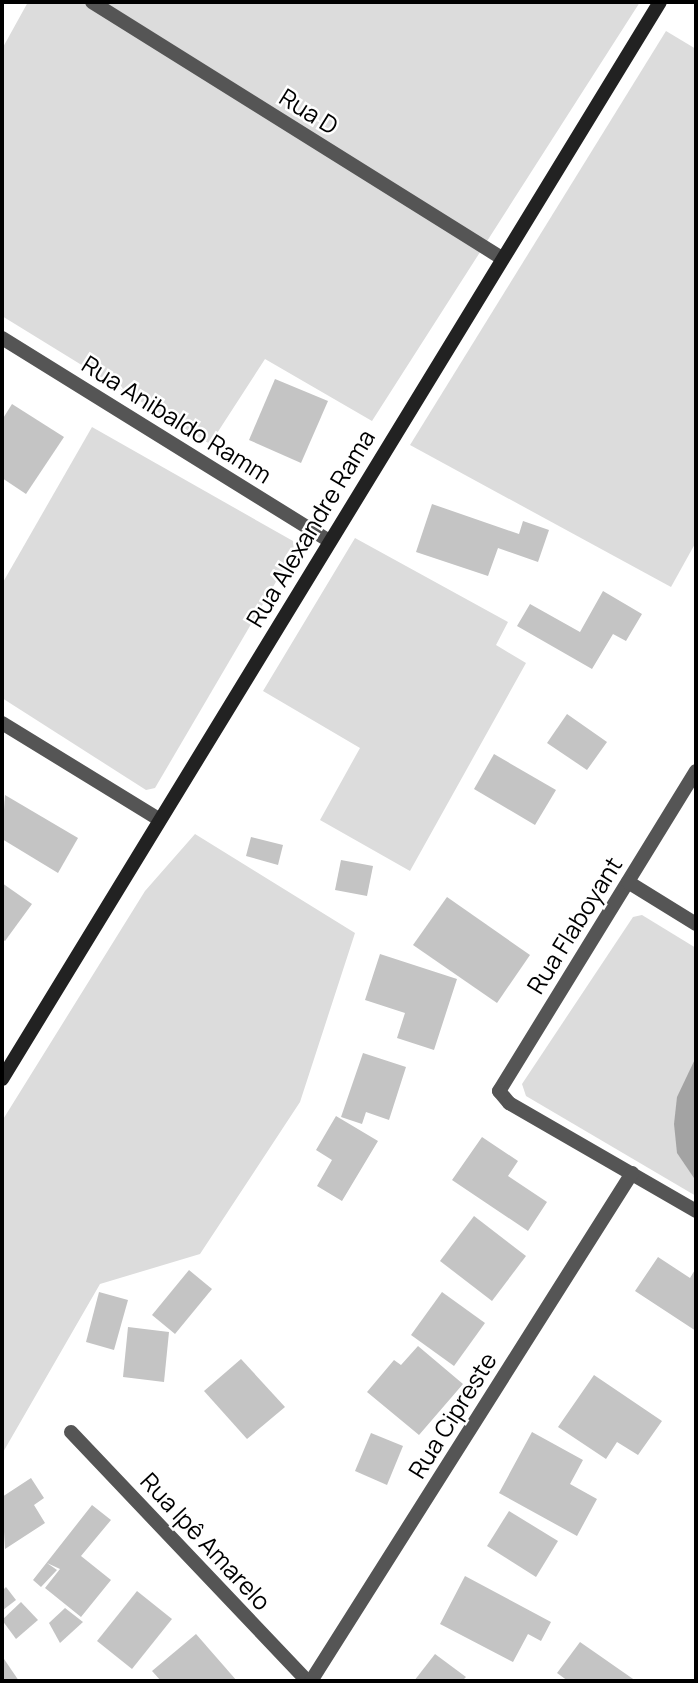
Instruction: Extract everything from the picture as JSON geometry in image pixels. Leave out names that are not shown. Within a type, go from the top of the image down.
[{"type":"street","name":"Rua D","points":[[92,2],[501,258]]},
{"type":"street","name":"Rua Alexandre Rama","points":[[2,1079],[328,540],[660,2]]},
{"type":"street","name":"Rua Anibaldo Ramm","points":[[2,338],[328,540]]},
{"type":"street","points":[[2,723],[160,820]]},
{"type":"street","name":"Rua Flaboyant","points":[[632,1173],[509,1103],[499,1091],[503,1080],[696,771]]},
{"type":"street","points":[[628,883],[696,924]]},
{"type":"street","points":[[632,1173],[696,1211]]},
{"type":"street","name":"Rua Cipreste","points":[[309,1681],[632,1173]]},
{"type":"street","name":"Rua Ipê Amarelo","points":[[71,1432],[309,1681]]},
{"type":"shaded area","points":[[28,2],[640,2],[372,421],[265,359],[210,444],[2,316],[2,49]]},
{"type":"shaded area","points":[[666,31],[696,49],[696,542],[671,587],[410,445]]},
{"type":"shaded area","points":[[92,427],[293,541],[294,551],[155,788],[146,790],[2,698],[2,584]]},
{"type":"shaded area","points":[[355,538],[508,622],[496,645],[526,663],[410,871],[320,820],[360,748],[263,691]]},
{"type":"shaded area","points":[[195,834],[355,933],[300,1102],[200,1254],[100,1284],[2,1454],[2,1121],[145,891]]},
{"type":"shaded area","points":[[642,915],[696,948],[696,1196],[526,1096],[522,1084],[633,917]]},
{"type":"shaded area","points":[[696,1057],[696,1181],[677,1153],[674,1124],[677,1097]]},
{"type":"building","points":[[275,379],[328,401],[301,463],[249,440]]},
{"type":"building","points":[[12,404],[64,437],[26,494],[2,478],[2,420]]},
{"type":"building","points":[[432,504],[519,534],[523,521],[549,530],[538,562],[498,548],[488,576],[416,552]]},
{"type":"building","points":[[603,591],[642,614],[626,641],[613,634],[592,669],[517,626],[530,604],[580,632]]},
{"type":"building","points":[[567,714],[607,742],[587,770],[547,743]]},
{"type":"building","points":[[494,754],[556,790],[535,825],[474,789]]},
{"type":"building","points":[[5,795],[78,838],[58,873],[2,839]]},
{"type":"building","points":[[251,837],[283,845],[278,865],[246,856]]},
{"type":"building","points":[[341,860],[373,866],[367,896],[335,890]]},
{"type":"building","points":[[2,883],[32,904],[5,941],[2,939]]},
{"type":"building","points":[[447,897],[530,955],[497,1003],[413,945]]},
{"type":"building","points":[[380,954],[457,979],[434,1050],[397,1038],[405,1013],[365,1000]]},
{"type":"building","points":[[363,1053],[406,1067],[389,1120],[366,1112],[362,1124],[341,1117]]},
{"type":"building","points":[[336,1116],[378,1141],[342,1201],[317,1186],[332,1160],[316,1150]]},
{"type":"building","points":[[482,1137],[518,1161],[508,1176],[547,1202],[528,1231],[452,1180]]},
{"type":"building","points":[[474,1216],[526,1256],[492,1301],[440,1261]]},
{"type":"building","points":[[658,1257],[690,1278],[696,1268],[696,1331],[635,1291]]},
{"type":"building","points":[[189,1270],[212,1289],[175,1334],[152,1315]]},
{"type":"building","points":[[99,1292],[128,1300],[114,1350],[86,1342]]},
{"type":"building","points":[[442,1292],[485,1323],[454,1366],[411,1335]]},
{"type":"building","points":[[128,1327],[169,1332],[164,1382],[123,1377]]},
{"type":"building","points":[[418,1346],[463,1384],[419,1435],[367,1392],[394,1360],[401,1365]]},
{"type":"building","points":[[241,1359],[285,1407],[247,1439],[204,1391]]},
{"type":"building","points":[[594,1375],[662,1421],[638,1455],[617,1442],[606,1459],[558,1427]]},
{"type":"building","points":[[532,1432],[583,1460],[570,1484],[597,1499],[577,1536],[499,1493]]},
{"type":"building","points":[[371,1433],[403,1446],[387,1485],[355,1471]]},
{"type":"building","points":[[31,1478],[44,1498],[34,1505],[45,1523],[5,1549],[2,1497]]},
{"type":"building","points":[[92,1505],[111,1520],[81,1556],[111,1580],[81,1617],[45,1588],[60,1569],[47,1563],[57,1570],[41,1587],[33,1580]]},
{"type":"building","points":[[509,1511],[558,1541],[536,1577],[487,1546]]},
{"type":"building","points":[[465,1576],[551,1622],[541,1641],[528,1634],[513,1662],[440,1624]]},
{"type":"building","points":[[6,1587],[16,1600],[3,1610],[2,1591]]},
{"type":"building","points":[[137,1591],[172,1619],[132,1669],[97,1641]]},
{"type":"building","points":[[21,1602],[38,1620],[16,1639],[2,1620]]},
{"type":"building","points":[[65,1608],[83,1622],[60,1643],[49,1623]]},
{"type":"building","points":[[196,1634],[237,1681],[161,1681],[152,1671]]},
{"type":"building","points":[[580,1642],[636,1681],[568,1681],[557,1673]]},
{"type":"building","points":[[435,1654],[466,1677],[462,1681],[414,1681]]},
{"type":"building","points":[[2,1656],[19,1681],[2,1681]]}]
